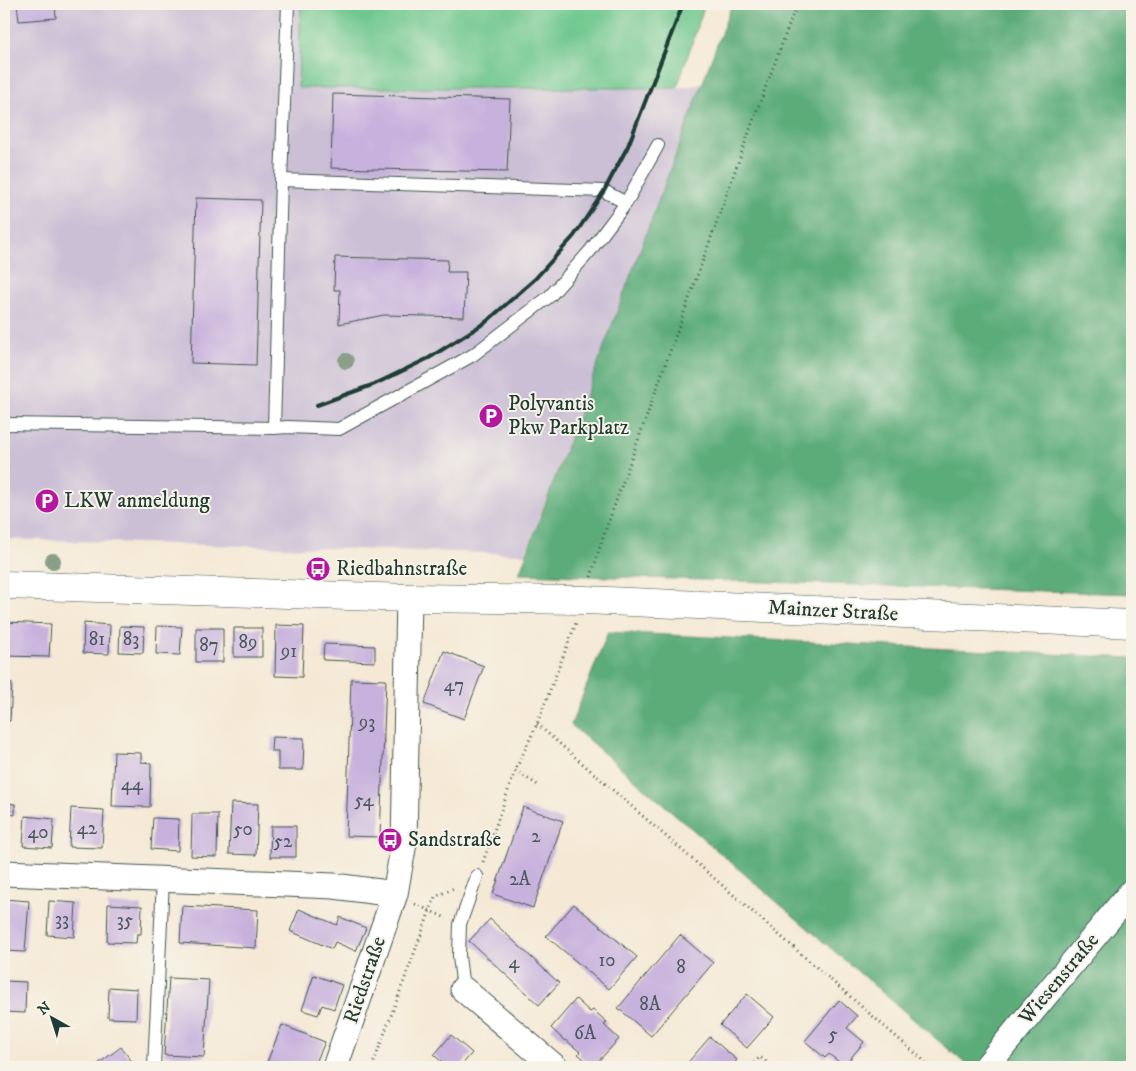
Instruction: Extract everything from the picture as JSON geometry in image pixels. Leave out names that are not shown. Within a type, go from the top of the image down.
[{"type":"main road","points":[[4,585],[409,598]]},
{"type":"main road","name":"Mainzer Straße","points":[[409,598],[585,600],[1132,624]]},
{"type":"street","points":[[4,873],[334,886],[395,894],[404,843],[409,598]]},
{"type":"street","name":"Wiesenstraße","points":[[986,1067],[1132,891]]},
{"type":"street","name":"Riedstraße","points":[[334,1067],[395,894]]},
{"type":"street","points":[[463,989],[556,1067]]},
{"type":"lane","points":[[274,428],[288,4]]},
{"type":"lane","points":[[4,424],[339,429],[473,355],[550,296],[590,251],[626,202],[658,145]]},
{"type":"lane","points":[[281,180],[604,191],[626,202]]},
{"type":"lane","points":[[463,989],[459,956],[460,924],[477,876]]},
{"type":"lane","points":[[154,1067],[164,880]]},
{"type":"path","points":[[372,1067],[435,897],[477,876],[515,771],[537,724],[585,600],[602,540],[797,4]]},
{"type":"path","points":[[537,724],[931,1067]]},
{"type":"path","points":[[515,771],[538,785]]},
{"type":"path","points":[[751,1067],[760,1056],[773,1067]]},
{"type":"shaded area","points":[[4,4],[301,4],[298,88],[677,88],[704,84],[525,554],[4,539]]},
{"type":"green space","points":[[301,4],[705,4],[677,88],[298,88]]},
{"type":"green space","points":[[732,4],[1132,4],[1132,594],[519,574]]},
{"type":"green space","points":[[608,632],[1132,658],[1132,1067],[969,1067],[571,725]]},
{"type":"building","points":[[17,4],[55,4],[56,18],[19,21]]},
{"type":"building","points":[[333,94],[510,99],[507,172],[331,168]]},
{"type":"building","points":[[196,198],[261,200],[256,365],[191,363]]},
{"type":"building","points":[[335,257],[448,260],[447,272],[466,272],[464,317],[384,315],[339,324],[340,290],[334,290]]},
{"type":"building","points":[[4,622],[51,624],[49,657],[4,656]]},
{"type":"building","points":[[84,623],[110,625],[109,654],[83,653]]},
{"type":"building","points":[[276,625],[304,626],[302,677],[275,676]]},
{"type":"building","points":[[120,626],[144,627],[143,653],[119,652]]},
{"type":"building","points":[[157,626],[182,627],[180,655],[156,654]]},
{"type":"building","points":[[196,628],[223,628],[223,662],[196,662]]},
{"type":"building","points":[[234,628],[262,628],[262,657],[234,657]]},
{"type":"building","points":[[324,644],[375,646],[375,662],[323,660]]},
{"type":"building","points":[[444,651],[484,666],[464,719],[424,704]]},
{"type":"building","points":[[351,679],[386,680],[380,837],[346,836]]},
{"type":"building","points":[[4,683],[12,683],[10,721],[4,721]]},
{"type":"building","points":[[272,737],[304,738],[303,770],[278,770],[278,751],[271,751]]},
{"type":"building","points":[[114,752],[141,753],[141,762],[151,763],[150,807],[112,806]]},
{"type":"building","points":[[4,803],[15,804],[15,815],[7,814],[5,846],[4,846]]},
{"type":"building","points":[[231,803],[258,804],[256,855],[229,854]]},
{"type":"building","points":[[523,807],[563,821],[533,908],[493,894]]},
{"type":"building","points":[[71,808],[104,810],[102,848],[69,847]]},
{"type":"building","points":[[192,814],[218,814],[217,857],[191,856]]},
{"type":"building","points":[[25,816],[54,819],[52,848],[23,846]]},
{"type":"building","points":[[153,818],[179,819],[178,851],[151,849]]},
{"type":"building","points":[[271,826],[296,826],[296,857],[270,857]]},
{"type":"building","points":[[4,899],[29,901],[25,952],[4,951]]},
{"type":"building","points":[[49,901],[76,903],[74,937],[47,935]]},
{"type":"building","points":[[108,904],[142,906],[141,934],[137,934],[136,943],[107,942]]},
{"type":"building","points":[[574,904],[637,957],[609,989],[546,936]]},
{"type":"building","points":[[182,906],[258,910],[256,948],[180,943]]},
{"type":"building","points":[[299,909],[337,925],[340,917],[366,928],[356,951],[335,942],[332,949],[290,931]]},
{"type":"building","points":[[490,919],[559,983],[539,1005],[469,941]]},
{"type":"building","points":[[680,935],[713,963],[651,1036],[618,1008]]},
{"type":"building","points":[[314,975],[342,985],[334,1009],[322,1005],[318,1015],[302,1010]]},
{"type":"building","points":[[169,978],[209,980],[204,1057],[164,1055]]},
{"type":"building","points":[[4,981],[26,982],[25,1013],[4,1012]]},
{"type":"building","points":[[109,987],[137,989],[136,1019],[108,1018]]},
{"type":"building","points":[[747,994],[774,1017],[747,1048],[720,1025]]},
{"type":"building","points":[[576,999],[590,1012],[593,1010],[607,1022],[604,1025],[619,1039],[593,1067],[578,1054],[580,1052],[551,1028]]},
{"type":"building","points":[[839,1000],[857,1016],[847,1028],[864,1042],[844,1066],[829,1054],[825,1058],[805,1041]]},
{"type":"building","points":[[282,1025],[325,1042],[314,1067],[265,1067]]},
{"type":"building","points":[[451,1035],[472,1053],[460,1067],[448,1067],[434,1055]]},
{"type":"building","points":[[710,1037],[737,1060],[731,1067],[684,1067]]},
{"type":"building","points":[[121,1047],[136,1067],[94,1067]]},
{"type":"railway","points":[[317,405],[375,384],[429,358],[486,322],[535,279],[574,236],[604,191],[628,146],[683,4]]},
{"type":"place","name":"Polyvantis Pkw Parkplatz","points":[[491,416]]},
{"type":"place","name":"LKW anmeldung","points":[[47,501]]},
{"type":"place","name":"Riedbahnstraße","points":[[318,569]]},
{"type":"place","name":"Sandstraße","points":[[390,840]]}]
